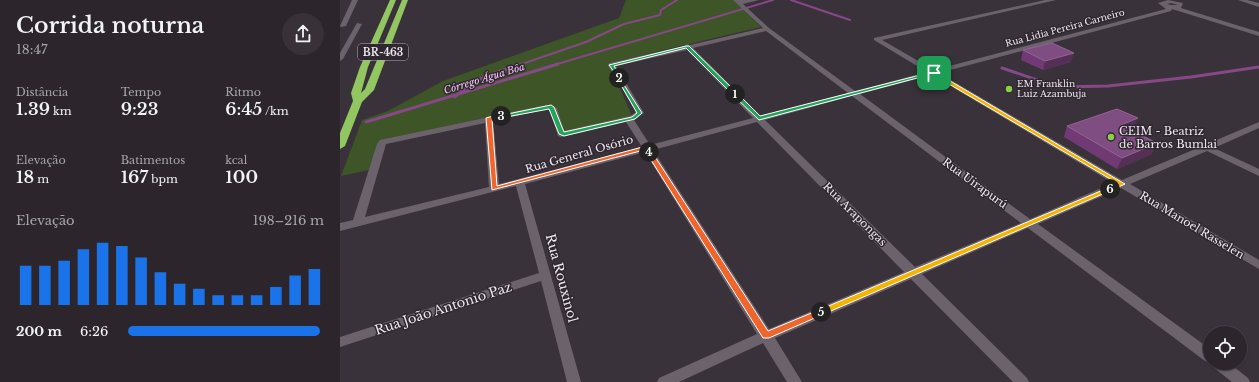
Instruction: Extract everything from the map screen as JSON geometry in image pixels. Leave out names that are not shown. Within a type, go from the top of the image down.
[{"type":"highway","name":"BR-463","points":[[358,101],[356,93],[364,67],[393,0]]},
{"type":"highway","name":"BR-463","points":[[340,146],[358,101],[369,90],[405,0]]},
{"type":"street","points":[[341,26],[355,0]]},
{"type":"street","points":[[740,5],[756,0]]},
{"type":"street","name":"Rua Manoel Rasselen","points":[[1053,0],[876,39],[1259,265]]},
{"type":"street","points":[[1153,0],[1161,3],[1176,4],[1259,34]]},
{"type":"street","points":[[1241,0],[1259,5]]},
{"type":"street","name":"Rua Lidia Pereira Carneiro","points":[[986,59],[1169,10],[1176,4]]},
{"type":"street","name":"Rua Uirapurú","points":[[740,5],[767,29],[795,50],[1203,352]]},
{"type":"street","points":[[340,60],[359,24],[341,26]]},
{"type":"street","points":[[358,223],[380,144],[489,118],[551,107],[561,134],[633,118],[640,113],[612,65],[688,46],[767,29]]},
{"type":"street","name":"Rua Arapongas","points":[[688,46],[1022,382]]},
{"type":"street","name":"Rua General Osório","points":[[340,227],[494,189],[986,59]]},
{"type":"street","points":[[489,118],[494,189]]},
{"type":"street","points":[[628,118],[795,382]]},
{"type":"street","points":[[664,382],[914,272],[1259,125]]},
{"type":"street","points":[[1206,147],[1259,173]]},
{"type":"street","name":"Rua Rouxinol","points":[[520,182],[574,382]]},
{"type":"street","name":"Rua João Antonio Paz","points":[[340,342],[545,274]]},
{"type":"street","points":[[1227,370],[1243,382]]},
{"type":"green space","points":[[626,0],[734,0],[761,27],[609,63],[632,116],[562,132],[550,106],[378,143],[373,169],[341,176],[362,120],[388,111],[443,81],[619,18]]},
{"type":"building","points":[[1052,43],[1074,53],[1045,61],[1023,50]]},
{"type":"building","points":[[1117,109],[1138,118],[1121,125],[1157,143],[1122,158],[1067,126]]},
{"type":"waterway","points":[[519,65],[586,42],[624,24],[660,15],[661,10],[677,0]]},
{"type":"waterway","points":[[554,65],[773,0]]},
{"type":"waterway","points":[[791,0],[850,20]]},
{"type":"waterway","name":"Córrego Água Bôa","points":[[458,94],[558,64]]},
{"type":"waterway","points":[[458,94],[478,80],[519,65]]},
{"type":"waterway","points":[[1002,68],[1058,87],[1108,86],[1191,77],[1259,67]]},
{"type":"waterway","name":"Córrego Água Bôa","points":[[366,122],[458,94]]},
{"type":"waterway","name":"Córrego Água Bôa","points":[[455,97],[458,94]]},
{"type":"place","name":"EM Franklin Luiz Azambuja","points":[[1009,89]]},
{"type":"place","name":"CEIM - Beatriz de Barros Bumlai","points":[[1111,137]]},
{"type":"route","points":[[687,46],[759,118],[934,73],[1122,184],[766,336],[646,148],[494,189],[489,118],[551,107],[553,108],[561,134],[564,134],[638,116],[640,113],[612,65],[687,46]]}]
